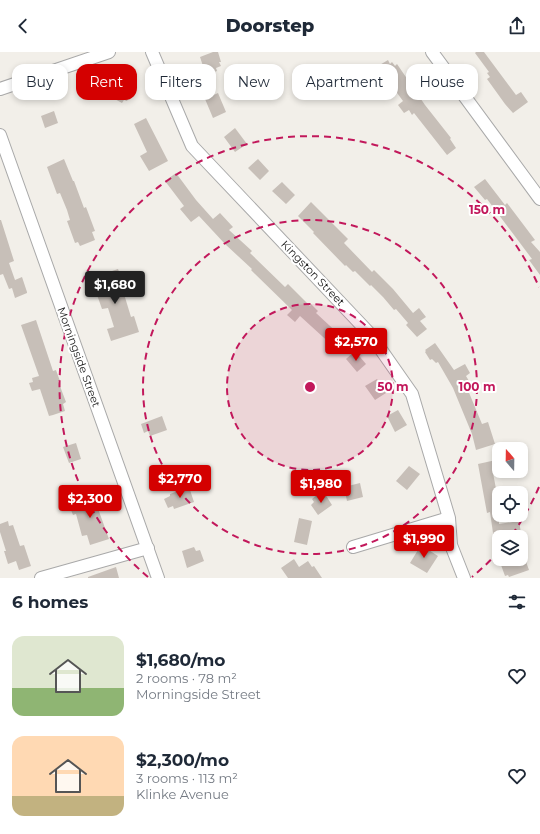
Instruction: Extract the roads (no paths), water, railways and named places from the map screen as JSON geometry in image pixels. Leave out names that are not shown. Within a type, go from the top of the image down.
[{"type":"street","points":[[0,89],[109,52]]},
{"type":"street","name":"Kingston Street","points":[[152,52],[192,146],[370,334],[412,394],[449,518],[451,545],[464,578]]},
{"type":"street","points":[[432,52],[540,199]]},
{"type":"street","name":"Morningside Street","points":[[0,135],[158,578]]},
{"type":"street","points":[[352,547],[449,518]]},
{"type":"street","points":[[41,578],[148,548]]}]
